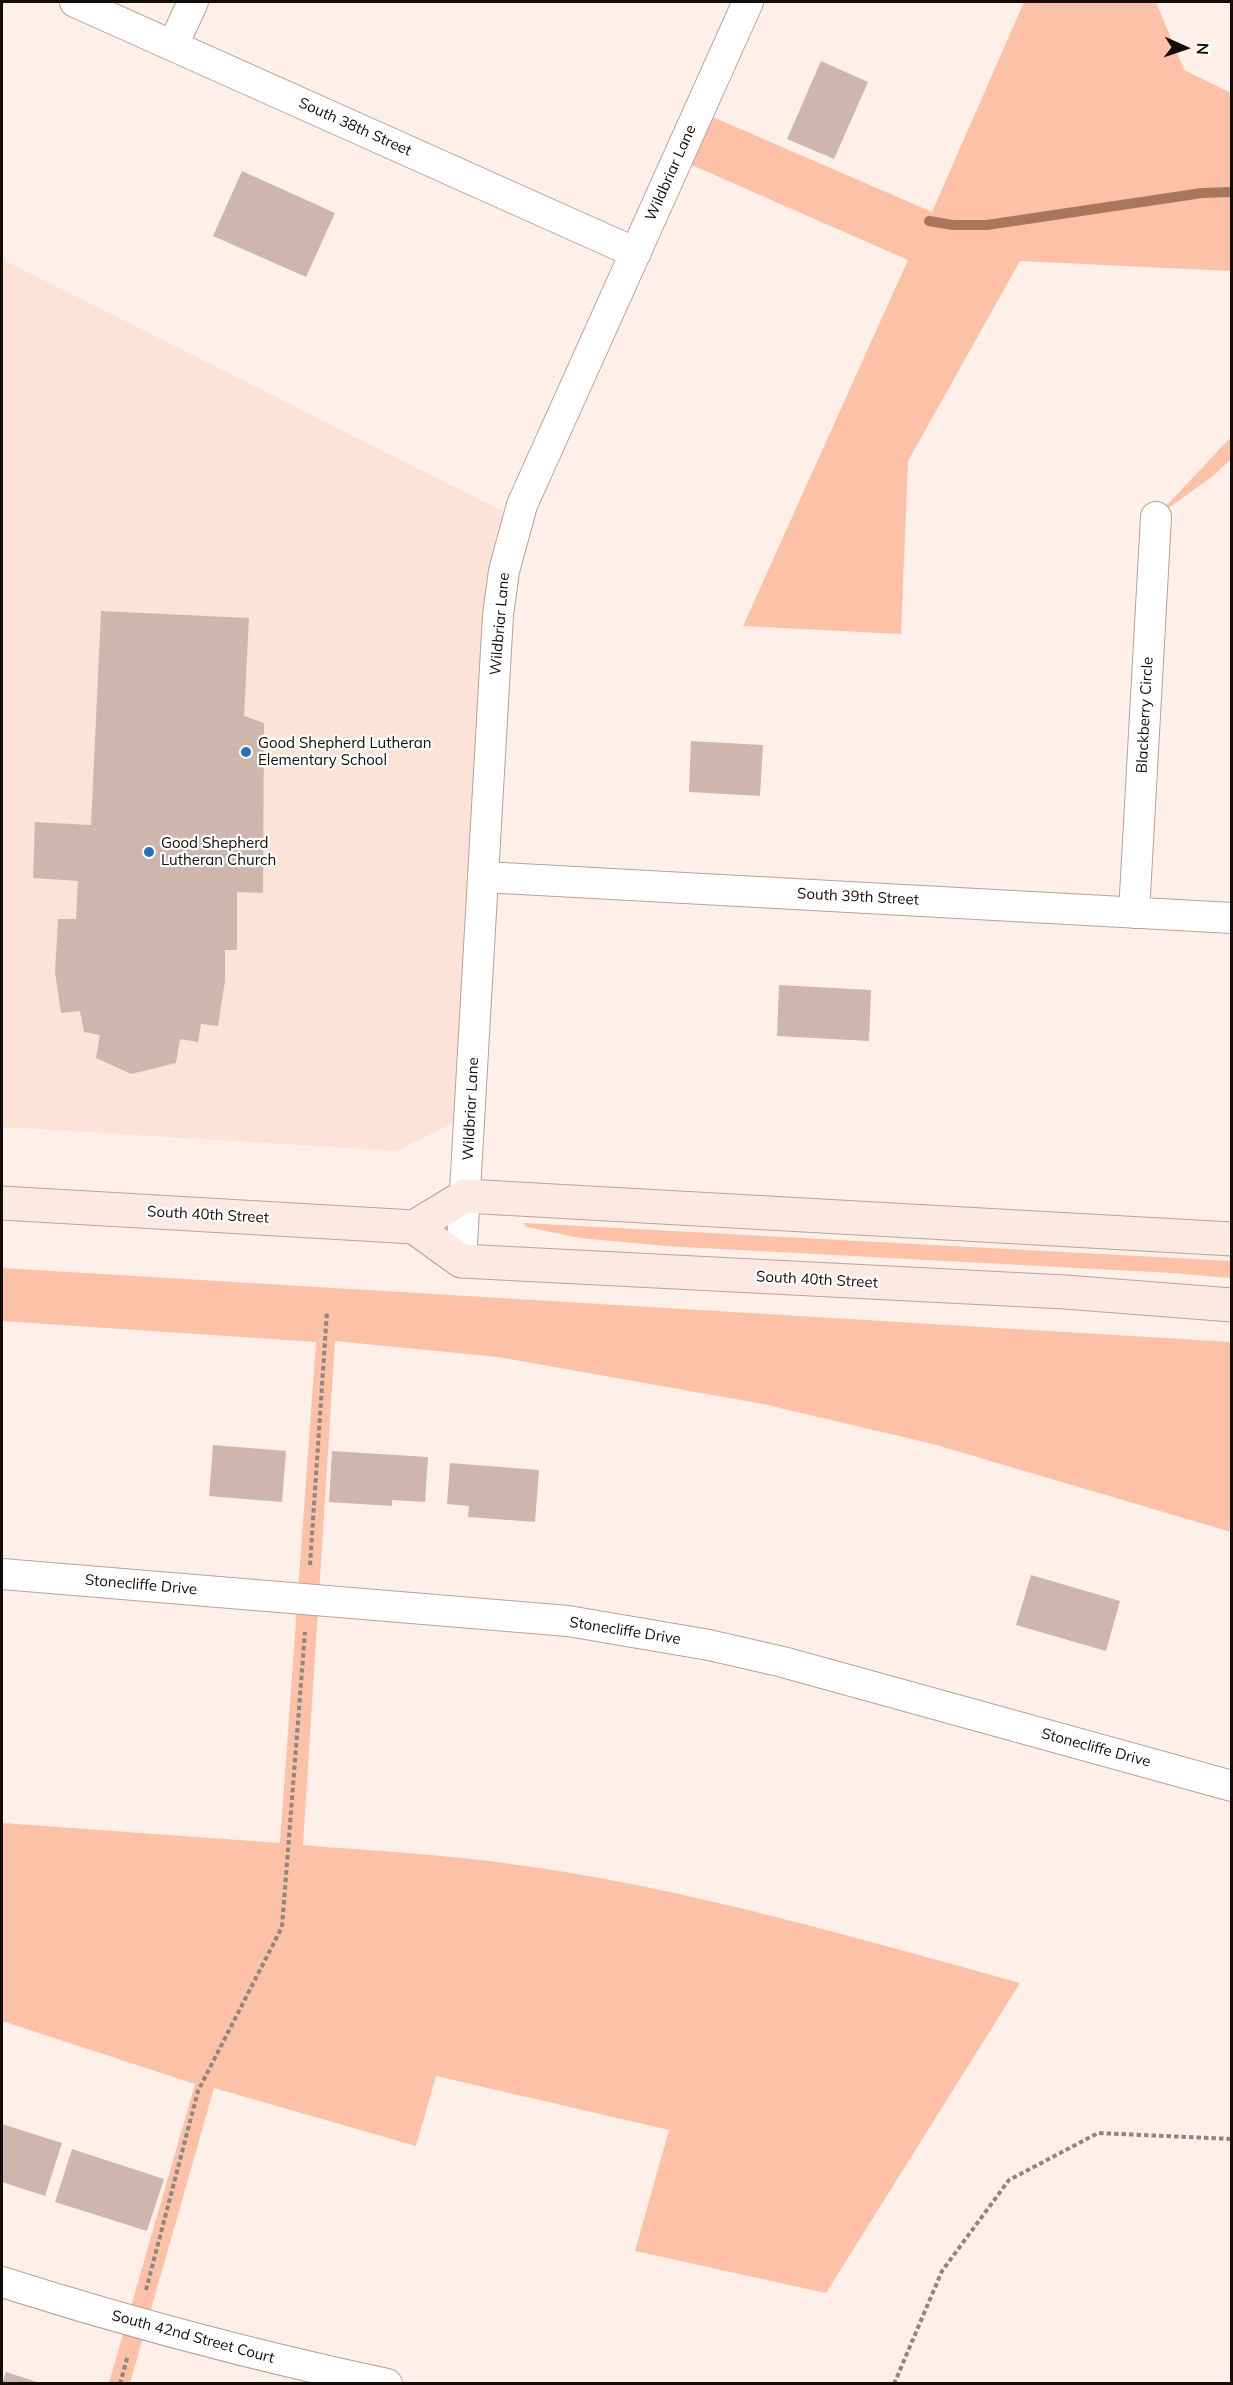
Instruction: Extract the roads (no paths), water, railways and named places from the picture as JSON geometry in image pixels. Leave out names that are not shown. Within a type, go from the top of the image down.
[{"type":"main road","points":[[461,1261],[414,1227],[465,1196],[1232,1239]]},
{"type":"main road","name":"South 40th Street","points":[[2,1203],[414,1227]]},
{"type":"main road","name":"South 40th Street","points":[[461,1261],[1065,1292],[1232,1305]]},
{"type":"street","name":"South 38th Street","points":[[75,2],[636,253]]},
{"type":"street","points":[[173,45],[193,2]]},
{"type":"street","name":"Wildbriar Lane","points":[[461,1261],[498,615],[504,571],[522,505],[747,2]]},
{"type":"street","name":"Blackberry Circle","points":[[1134,913],[1156,517]]},
{"type":"street","name":"South 39th Street","points":[[484,877],[1232,918]]},
{"type":"street","name":"Stonecliffe Drive","points":[[2,1574],[568,1621],[710,1645],[783,1662],[1232,1785]]},
{"type":"street","name":"South 42nd Street Court","points":[[2,2282],[137,2323],[387,2384]]},
{"type":"waterway","points":[[929,221],[953,225],[987,225],[1202,193],[1232,192]]},
{"type":"place","name":"Good Shepherd Lutheran Elementary School","points":[[246,752]]},
{"type":"place","name":"Good Shepherd Lutheran Church","points":[[149,852]]}]
